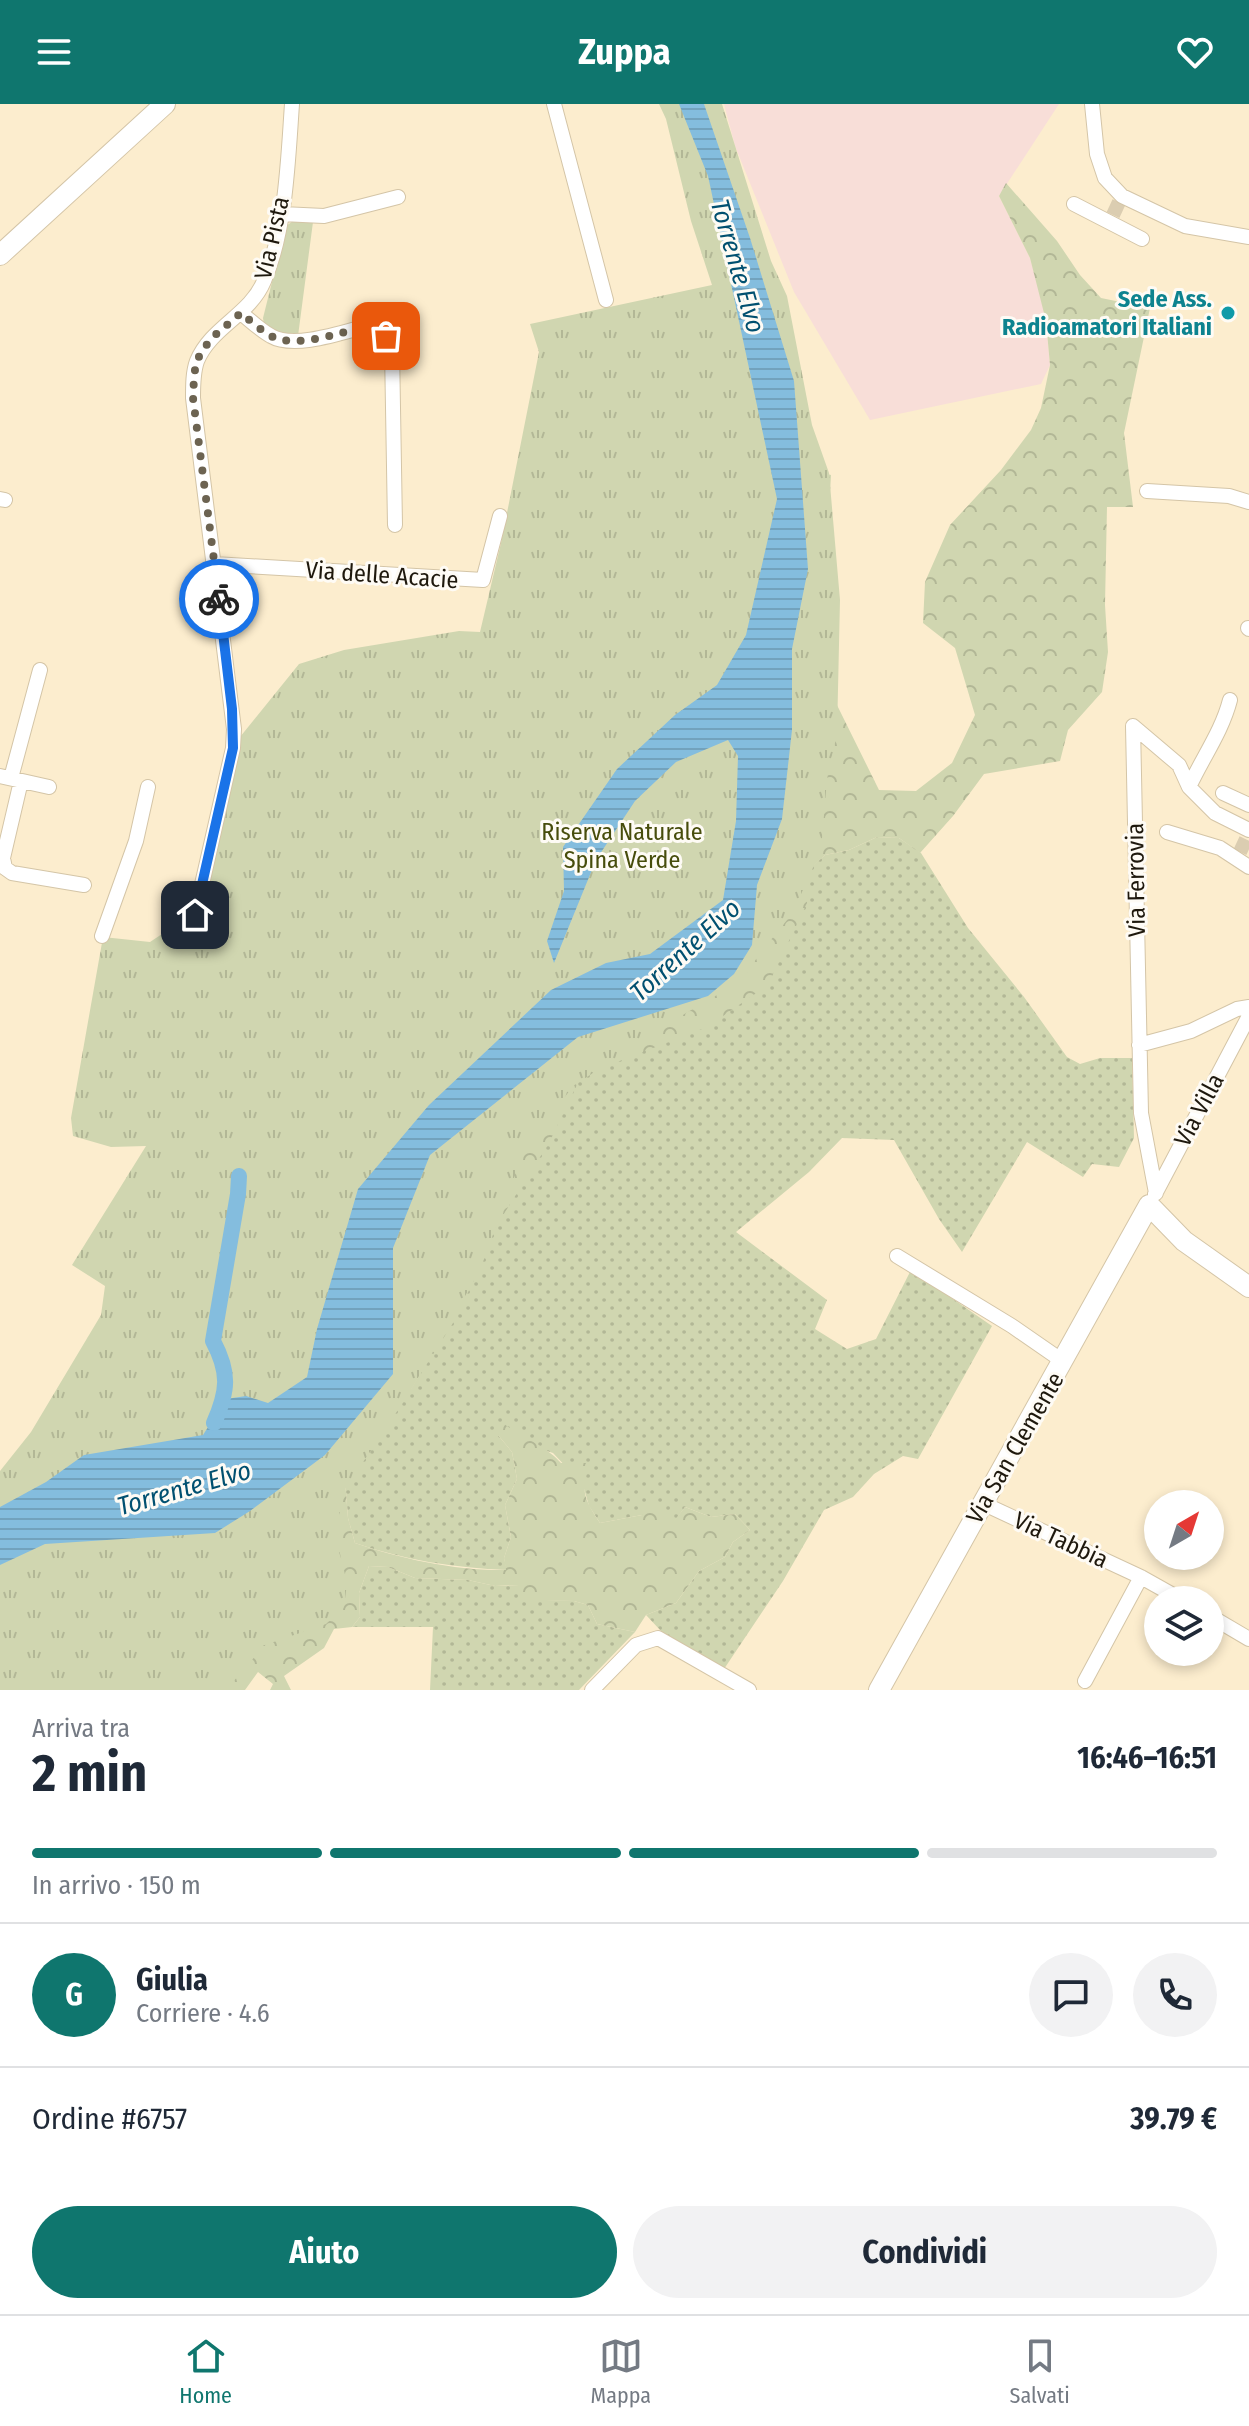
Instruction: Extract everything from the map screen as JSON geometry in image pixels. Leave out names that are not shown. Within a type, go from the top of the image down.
[{"type":"street","points":[[0,255],[165,104]]},
{"type":"street","name":"Via Pista","points":[[195,915],[234,737],[193,398],[194,378],[196,362],[204,348],[256,298],[265,280],[282,214],[292,104]]},
{"type":"street","points":[[554,104],[606,300]]},
{"type":"street","points":[[1092,104],[1097,154],[1105,178],[1121,198],[1185,226],[1249,237]]},
{"type":"street","points":[[282,214],[324,216],[398,197]]},
{"type":"street","points":[[1074,204],[1111,219],[1142,239]]},
{"type":"street","points":[[241,313],[273,338],[286,342],[371,325],[380,327],[392,349],[395,525]]},
{"type":"street","points":[[1147,491],[1229,496],[1249,502]]},
{"type":"street","name":"Via delle Acacie","points":[[214,564],[483,580],[500,516]]},
{"type":"street","points":[[40,670],[11,778],[3,858],[5,868],[12,873],[84,885]]},
{"type":"street","points":[[1189,787],[1224,723],[1230,700]]},
{"type":"street","name":"Via Ferrovia","points":[[1153,1199],[1141,1113],[1133,726],[1179,765],[1189,787],[1215,813],[1247,827]]},
{"type":"street","points":[[11,778],[49,787]]},
{"type":"street","points":[[102,936],[136,841],[148,787]]},
{"type":"street","points":[[1223,793],[1249,805]]},
{"type":"street","points":[[1167,832],[1238,854],[1249,867]]},
{"type":"street","points":[[1139,1045],[1191,1031],[1237,1009],[1249,1007]]},
{"type":"street","name":"Via Villa","points":[[1153,1199],[1244,1038],[1249,1016]]},
{"type":"street","points":[[1153,1199],[1184,1241],[1249,1287]]},
{"type":"street","name":"Via San Clemente","points":[[879,1690],[1153,1199]]},
{"type":"street","points":[[897,1256],[1012,1326],[1064,1362]]},
{"type":"street","name":"Via Tabbia","points":[[982,1503],[1157,1586]]},
{"type":"street","points":[[1085,1681],[1141,1577]]},
{"type":"street","points":[[1224,1624],[1249,1639]]},
{"type":"street","points":[[592,1690],[636,1645],[658,1638],[749,1690]]},
{"type":"shaded area","points":[[724,104],[1059,104],[999,196],[1030,258],[1046,321],[1050,365],[1041,384],[870,420],[794,292],[735,146]]},
{"type":"green space","points":[[659,104],[722,104],[771,261],[787,296],[812,425],[829,473],[840,600],[837,734],[827,779],[821,850],[792,914],[741,981],[573,1086],[523,1153],[480,1270],[408,1395],[343,1492],[336,1537],[347,1583],[344,1607],[326,1624],[262,1646],[225,1690],[0,1690],[0,1471],[31,1432],[101,1315],[105,1286],[72,1265],[146,1146],[111,1147],[73,1136],[71,1118],[103,937],[150,942],[198,910],[240,737],[299,664],[344,650],[459,631],[480,632],[539,352],[530,324],[712,285],[691,221],[666,119]]},
{"type":"green space","name":"Riserva Naturale Spina Verde","points":[[1006,183],[1101,298],[1150,308],[1124,433],[1133,507],[1107,507],[1105,605],[1108,652],[1102,692],[1068,730],[1060,761],[984,774],[920,853],[899,838],[877,837],[849,850],[825,855],[807,872],[807,903],[768,985],[707,1027],[612,1064],[586,1066],[549,1143],[491,1234],[474,1280],[453,1323],[411,1389],[344,1467],[348,1518],[355,1543],[410,1559],[449,1566],[506,1570],[504,1558],[511,1537],[505,1505],[517,1479],[512,1452],[498,1435],[504,1424],[542,1447],[561,1463],[590,1463],[585,1494],[600,1523],[642,1515],[651,1503],[674,1521],[685,1507],[711,1517],[735,1514],[750,1530],[733,1542],[725,1557],[699,1571],[676,1603],[646,1615],[635,1632],[597,1624],[588,1605],[574,1601],[518,1600],[518,1585],[495,1586],[468,1580],[415,1578],[388,1567],[369,1566],[359,1593],[360,1617],[352,1627],[334,1629],[324,1648],[284,1676],[291,1690],[270,1690],[273,1684],[258,1672],[245,1690],[0,1690],[0,1565],[800,467],[831,475],[822,633],[834,699],[879,790],[916,791],[952,763],[975,715],[955,648],[923,623],[925,582],[950,525],[1001,470],[1031,430],[1041,408],[1050,365],[1046,321],[1030,258],[999,196]]},
{"type":"green space","points":[[293,221],[313,222],[298,336],[275,333],[264,325],[263,318],[286,226]]},
{"type":"green space","points":[[877,837],[899,838],[921,853],[968,928],[1024,997],[1067,1057],[1080,1064],[1100,1058],[1132,1058],[1134,1138],[1119,1167],[1092,1164],[1083,1177],[1027,1142],[962,1252],[939,1219],[894,1140],[842,1138],[809,1172],[736,1232],[827,1300],[815,1329],[847,1349],[876,1339],[911,1270],[992,1326],[918,1459],[903,1456],[874,1474],[853,1497],[824,1510],[783,1581],[724,1669],[661,1631],[646,1615],[676,1603],[699,1571],[725,1557],[733,1542],[750,1530],[735,1514],[711,1517],[685,1507],[674,1522],[642,1515],[600,1523],[589,1506],[583,1485],[553,1453],[498,1435],[512,1452],[517,1479],[505,1505],[511,1537],[504,1558],[507,1570],[430,1562],[355,1543],[348,1518],[344,1467],[411,1389],[491,1234],[586,1066],[825,855],[849,850]]},
{"type":"green space","points":[[369,1566],[388,1567],[415,1578],[468,1580],[495,1586],[519,1585],[518,1599],[574,1601],[588,1605],[597,1624],[635,1632],[579,1690],[430,1690],[433,1627],[352,1627],[360,1617],[359,1593]]},
{"type":"water","name":"Torrente Elvo","points":[[679,104],[704,104],[794,381],[808,569],[792,649],[792,730],[782,819],[757,885],[752,945],[734,974],[708,996],[578,1037],[430,1155],[393,1248],[393,1374],[325,1455],[215,1533],[45,1544],[0,1565],[0,1507],[46,1482],[84,1455],[203,1435],[226,1399],[246,1396],[268,1403],[307,1377],[317,1329],[358,1189],[429,1105],[551,990],[606,963],[650,954],[723,900],[736,821],[738,756],[728,740],[676,762],[635,801],[596,860],[554,963],[547,941],[564,891],[563,847],[617,769],[675,715],[717,685],[746,635],[777,499],[708,176]]},
{"type":"waterway","points":[[214,1423],[225,1382],[222,1363],[213,1341],[239,1176]]},
{"type":"tunnel","points":[[1113,215],[1120,200]]},
{"type":"tunnel","points":[[1240,852],[1248,835]]},
{"type":"way so far","points":[[219,599],[193,398],[196,362],[204,348],[241,313],[273,338],[286,342],[371,325],[380,327],[386,336]]},
{"type":"place","name":"Sede Ass. Radioamatori Italiani","points":[[1228,313]]},
{"type":"route","points":[[195,915],[233,748],[234,729],[219,599]]}]
